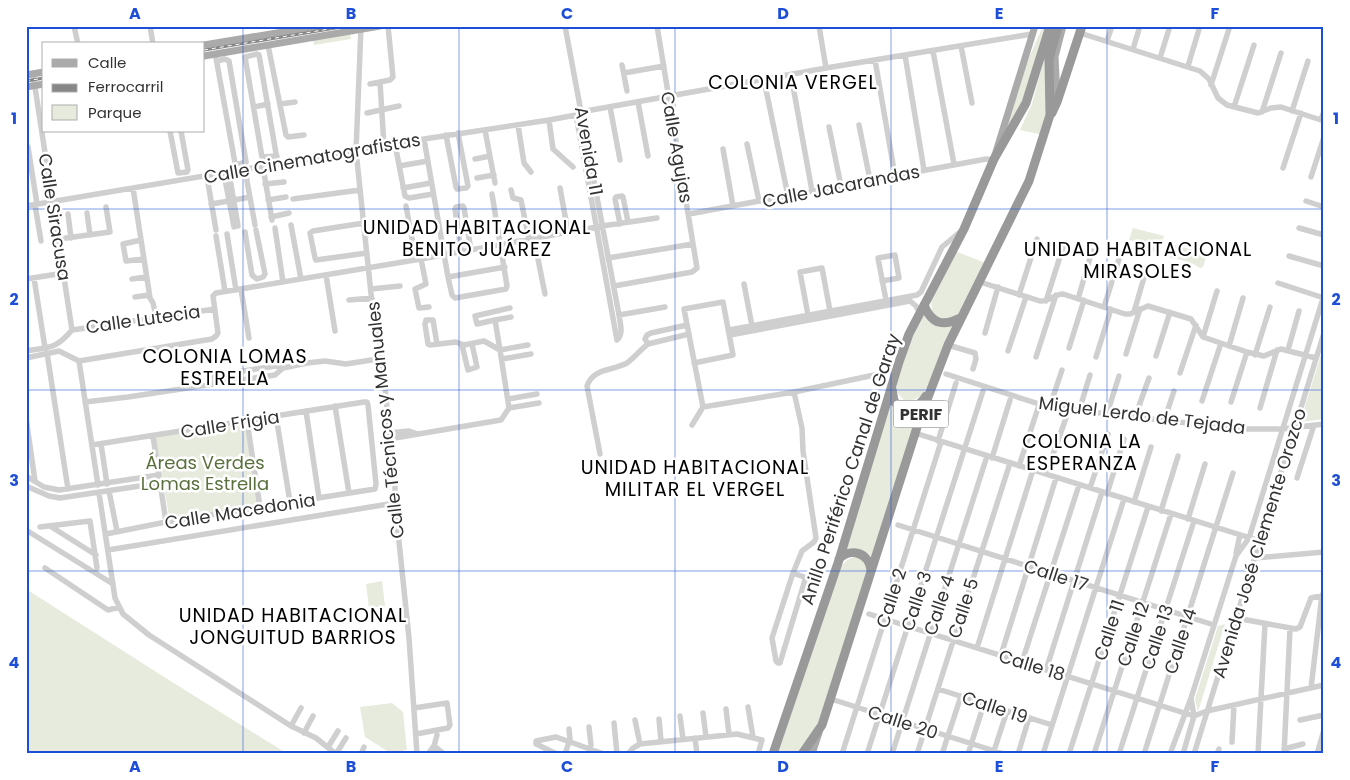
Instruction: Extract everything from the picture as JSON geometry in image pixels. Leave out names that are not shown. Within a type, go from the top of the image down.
[{"type":"highway","name":"Anillo Periférico Canal de Garay","points":[[773,754],[839,560],[909,334],[964,229],[994,159],[1030,95],[1050,26]]},
{"type":"highway","name":"PERIF","points":[[802,754],[822,725],[930,389],[948,346],[1029,181],[1050,115],[1049,55],[1058,26]]},
{"type":"highway","points":[[1050,115],[1058,102],[1081,30]]},
{"type":"highway","points":[[924,305],[935,321],[944,324],[954,322],[962,317]]},
{"type":"highway","points":[[893,381],[892,393],[894,400],[899,407],[908,409],[914,408],[922,402],[930,389]]},
{"type":"highway","points":[[839,560],[849,553],[861,554],[870,563],[870,575]]},
{"type":"main road","points":[[205,45],[296,28],[319,26]]},
{"type":"main road","points":[[205,56],[216,57],[268,45],[380,26]]},
{"type":"main road","points":[[994,159],[1035,26]]},
{"type":"main road","points":[[1025,55],[1041,26]]},
{"type":"main road","points":[[1058,102],[1055,58],[1063,26]]},
{"type":"main road","points":[[29,74],[42,72]]},
{"type":"main road","points":[[26,87],[42,84]]},
{"type":"main road","name":"PERIF","points":[[812,754],[822,725]]},
{"type":"street","points":[[74,26],[78,42]]},
{"type":"street","points":[[150,26],[153,42]]},
{"type":"street","points":[[370,84],[390,80],[393,77],[388,26]]},
{"type":"street","name":"Avenida 11","points":[[565,26],[588,182],[599,227],[608,258],[614,286],[619,315],[619,338],[599,227],[595,181],[579,114]]},
{"type":"street","name":"Calle Agujas","points":[[614,286],[692,272],[697,268],[657,26]]},
{"type":"street","points":[[819,26],[826,68]]},
{"type":"street","points":[[1107,41],[1112,26]]},
{"type":"street","points":[[1133,49],[1140,26]]},
{"type":"street","points":[[1160,58],[1170,26]]},
{"type":"street","points":[[1188,66],[1200,26]]},
{"type":"street","name":"Calle Técnicos y Manuales","points":[[361,28],[356,150],[375,325],[381,348],[395,488],[417,754]]},
{"type":"street","points":[[1211,85],[1229,29]]},
{"type":"street","points":[[1081,30],[1107,41],[1188,66],[1206,74],[1218,98],[1234,107],[1258,114],[1275,107],[1292,110],[1322,120],[1324,111]]},
{"type":"street","name":"Calle Cinematografistas","points":[[26,206],[207,177],[458,133],[548,120],[826,68],[1032,34]]},
{"type":"street","points":[[268,45],[286,135],[288,137],[304,135]]},
{"type":"street","points":[[1234,107],[1254,45]]},
{"type":"street","points":[[961,46],[972,104]]},
{"type":"street","points":[[933,51],[954,164]]},
{"type":"street","points":[[1262,112],[1281,53]]},
{"type":"street","points":[[277,156],[262,157],[245,57],[258,54],[268,104],[277,156],[278,165]]},
{"type":"street","points":[[905,55],[924,170]]},
{"type":"street","points":[[216,57],[229,61],[238,108],[245,163],[236,165],[235,163],[216,57]]},
{"type":"street","points":[[875,60],[895,176]]},
{"type":"street","points":[[1292,110],[1308,61]]},
{"type":"street","points":[[622,65],[627,90]]},
{"type":"street","points":[[624,73],[664,66]]},
{"type":"street","name":"Calle Siracusa","points":[[29,74],[34,85],[72,330]]},
{"type":"street","points":[[791,75],[812,191]]},
{"type":"street","points":[[764,80],[788,196]]},
{"type":"street","points":[[380,82],[384,146]]},
{"type":"street","points":[[280,104],[295,102]]},
{"type":"street","points":[[638,102],[648,156]]},
{"type":"street","points":[[254,107],[268,104]]},
{"type":"street","points":[[367,113],[399,106]]},
{"type":"street","points":[[610,107],[620,160]]},
{"type":"street","points":[[226,110],[238,108]]},
{"type":"street","points":[[1283,168],[1301,113]]},
{"type":"street","points":[[548,120],[553,149],[573,166]]},
{"type":"street","points":[[518,125],[524,163],[531,172]]},
{"type":"street","points":[[859,125],[870,180]]},
{"type":"street","points":[[829,127],[840,186]]},
{"type":"street","points":[[485,130],[495,183]]},
{"type":"street","points":[[170,132],[178,173],[188,170],[181,132]]},
{"type":"street","points":[[446,135],[456,187],[457,189],[466,188],[468,186],[458,133]]},
{"type":"street","points":[[1310,177],[1324,137]]},
{"type":"street","points":[[424,139],[448,277],[452,295],[455,298],[506,289],[505,267],[492,194]]},
{"type":"street","points":[[395,144],[406,198],[434,194]]},
{"type":"street","points":[[747,144],[759,201]]},
{"type":"street","points":[[28,146],[41,241]]},
{"type":"street","points":[[722,149],[733,206]]},
{"type":"street","points":[[475,159],[490,156]]},
{"type":"street","name":"Calle Jacarandas","points":[[689,214],[954,164],[994,159]]},
{"type":"street","points":[[399,166],[428,161]]},
{"type":"street","points":[[262,167],[272,218],[289,213]]},
{"type":"street","points":[[245,170],[264,277],[253,278],[245,232]]},
{"type":"street","points":[[227,173],[236,227]]},
{"type":"street","points":[[477,178],[494,176]]},
{"type":"street","points":[[207,177],[225,291]]},
{"type":"street","points":[[588,182],[595,181]]},
{"type":"street","points":[[266,184],[284,182]]},
{"type":"street","points":[[403,188],[431,183]]},
{"type":"street","points":[[133,188],[149,295],[156,317]]},
{"type":"street","points":[[560,188],[568,232]]},
{"type":"street","points":[[293,199],[360,190]]},
{"type":"street","points":[[511,190],[513,198],[521,200],[545,294]]},
{"type":"street","points":[[620,224],[615,199],[622,196],[628,222]]},
{"type":"street","points":[[212,204],[250,197]]},
{"type":"street","points":[[268,200],[286,197]]},
{"type":"street","points":[[1306,201],[1324,207]]},
{"type":"street","points":[[406,206],[426,284],[415,289],[419,308],[429,307]]},
{"type":"street","points":[[461,251],[455,209],[463,206],[471,250]]},
{"type":"street","points":[[59,239],[110,232],[106,207]]},
{"type":"street","points":[[87,213],[90,235]]},
{"type":"street","points":[[68,214],[72,238]]},
{"type":"street","points":[[26,351],[46,350],[59,352],[79,361],[212,339],[218,333],[213,294],[657,218]]},
{"type":"street","points":[[364,223],[310,233],[314,258],[319,260],[367,253]]},
{"type":"street","points":[[292,225],[301,279]]},
{"type":"street","points":[[275,228],[283,282]]},
{"type":"street","points":[[1299,228],[1324,235]]},
{"type":"street","points":[[729,333],[752,326],[917,295],[921,292],[942,247],[964,229]]},
{"type":"street","points":[[226,234],[249,338]]},
{"type":"street","points":[[1019,295],[1037,239]]},
{"type":"street","points":[[141,240],[123,244],[126,261],[144,258]]},
{"type":"street","points":[[608,258],[693,244]]},
{"type":"street","points":[[1046,301],[1064,244]]},
{"type":"street","points":[[1069,348],[1092,251]]},
{"type":"street","points":[[882,281],[899,278],[895,255],[878,258],[882,281],[886,300]]},
{"type":"street","points":[[1289,256],[1324,266]]},
{"type":"street","points":[[1104,307],[1119,258]]},
{"type":"street","points":[[448,277],[505,267]]},
{"type":"street","points":[[1126,354],[1147,267]]},
{"type":"street","points":[[808,315],[800,272],[822,268],[830,311]]},
{"type":"street","points":[[26,279],[58,274]]},
{"type":"street","points":[[326,275],[335,331]]},
{"type":"street","points":[[132,279],[146,277]]},
{"type":"street","points":[[34,278],[68,489]]},
{"type":"street","points":[[258,279],[260,286]]},
{"type":"street","points":[[980,282],[1040,301],[1046,301],[1062,294],[1125,314],[1148,306],[1191,319],[1203,337],[1221,344],[1264,356],[1277,350],[1288,350],[1316,358]]},
{"type":"street","points":[[1278,283],[1324,297]]},
{"type":"street","points":[[744,284],[752,326]]},
{"type":"street","points":[[371,289],[400,286]]},
{"type":"street","points":[[985,333],[998,287]]},
{"type":"street","points":[[1203,337],[1218,290]]},
{"type":"street","points":[[135,297],[149,295]]},
{"type":"street","points":[[1036,357],[1056,295]]},
{"type":"street","points":[[1008,351],[1026,297]]},
{"type":"street","name":"Avenida José Clemente Orozco","points":[[1182,754],[1194,716],[1191,698],[1236,556],[1249,538],[1324,297]]},
{"type":"street","points":[[349,300],[372,298]]},
{"type":"street","points":[[1229,346],[1243,298]]},
{"type":"street","points":[[729,333],[910,301],[916,306],[920,314]]},
{"type":"street","points":[[692,426],[703,407],[694,363],[684,310],[723,302],[733,355],[694,363]]},
{"type":"street","points":[[619,315],[665,307]]},
{"type":"street","points":[[1255,354],[1270,307]]},
{"type":"street","points":[[510,308],[475,316],[478,324],[511,317]]},
{"type":"street","name":"Calle Lutecia","points":[[72,330],[215,309]]},
{"type":"street","points":[[1096,357],[1111,309]]},
{"type":"street","points":[[1288,350],[1299,311]]},
{"type":"street","points":[[1156,356],[1170,312]]},
{"type":"street","points":[[389,436],[418,434],[501,420],[509,408],[495,320]]},
{"type":"street","points":[[648,344],[645,339],[651,333],[687,325]]},
{"type":"street","points":[[1180,373],[1196,325]]},
{"type":"street","points":[[26,358],[56,345],[72,330]]},
{"type":"street","name":"Avenida José Clemente Orozco","points":[[1194,754],[1324,333]]},
{"type":"street","points":[[600,454],[587,386],[589,379],[594,374],[627,362],[648,344],[689,334]]},
{"type":"street","points":[[64,339],[66,354]]},
{"type":"street","points":[[437,344],[456,342],[462,345],[484,341],[500,350],[528,345]]},
{"type":"street","points":[[462,345],[468,370],[477,367],[472,344]]},
{"type":"street","points":[[1202,401],[1221,344]]},
{"type":"street","points":[[948,346],[975,353],[976,359],[973,369]]},
{"type":"street","points":[[1260,408],[1277,350]]},
{"type":"street","points":[[1231,402],[1247,352]]},
{"type":"street","points":[[502,359],[531,354]]},
{"type":"street","points":[[215,384],[214,376],[216,374],[276,366],[283,368],[325,361],[346,364],[378,359]]},
{"type":"street","points":[[79,361],[98,485]]},
{"type":"street","points":[[85,402],[275,375],[283,368]]},
{"type":"street","points":[[1050,406],[1062,370]]},
{"type":"street","points":[[703,407],[794,392],[879,374]]},
{"type":"street","name":"Miguel Lerdo de Tejada","points":[[946,374],[1039,404],[1107,414],[1238,429],[1282,429],[1324,424]]},
{"type":"street","points":[[1079,410],[1090,375]]},
{"type":"street","points":[[1107,414],[1119,376]]},
{"type":"street","points":[[1136,417],[1149,378]]},
{"type":"street","name":"Calle 2","points":[[842,754],[913,530],[956,383]]},
{"type":"street","name":"Calle 3","points":[[867,754],[983,391]]},
{"type":"street","points":[[1164,421],[1174,391]]},
{"type":"street","points":[[793,573],[804,577],[805,580],[780,663],[778,663],[772,638],[793,573],[802,551],[814,542],[816,538],[803,451],[802,428],[794,392]]},
{"type":"street","points":[[508,399],[538,394]]},
{"type":"street","name":"Calle 4","points":[[892,754],[958,544],[1010,400]]},
{"type":"street","name":"Calle Frigia","points":[[92,445],[367,402],[373,445],[375,489]]},
{"type":"street","points":[[509,408],[539,403]]},
{"type":"street","points":[[335,406],[349,493]]},
{"type":"street","points":[[1019,466],[1038,408]]},
{"type":"street","points":[[306,411],[319,498]]},
{"type":"street","points":[[276,416],[290,502]]},
{"type":"street","points":[[26,418],[35,481]]},
{"type":"street","points":[[1046,474],[1066,418]]},
{"type":"street","points":[[247,421],[260,507]]},
{"type":"street","points":[[1297,478],[1314,425]]},
{"type":"street","points":[[915,433],[1260,542]]},
{"type":"street","points":[[1090,488],[1108,434]]},
{"type":"street","points":[[153,436],[166,522]]},
{"type":"street","points":[[1046,670],[1074,581],[1124,439]]},
{"type":"street","points":[[101,444],[107,484]]},
{"type":"street","points":[[1134,502],[1151,447]]},
{"type":"street","points":[[1161,511],[1178,456]]},
{"type":"street","name":"Calle 5","points":[[917,754],[1010,463]]},
{"type":"street","name":"Calle 13","points":[[1120,754],[1166,610],[1205,464]]},
{"type":"street","points":[[977,648],[1033,470]]},
{"type":"street","name":"Calle 14","points":[[1144,754],[1233,473]]},
{"type":"street","points":[[26,476],[56,490],[159,475]]},
{"type":"street","points":[[1000,655],[1056,478]]},
{"type":"street","points":[[26,496],[28,488],[60,498],[160,483]]},
{"type":"street","points":[[1022,662],[1079,485]]},
{"type":"street","name":"Calle Macedonia","points":[[106,534],[166,522],[375,489]]},
{"type":"street","points":[[49,496],[56,490]]},
{"type":"street","points":[[56,490],[60,498]]},
{"type":"street","points":[[109,491],[116,531]]},
{"type":"street","points":[[99,492],[113,584],[119,607],[123,614],[139,628],[291,726],[316,738],[336,754],[346,738]]},
{"type":"street","points":[[1043,754],[1124,499]]},
{"type":"street","points":[[108,550],[395,503]]},
{"type":"street","name":"Calle 11","points":[[1069,754],[1148,507]]},
{"type":"street","name":"Calle 12","points":[[1094,754],[1171,514]]},
{"type":"street","points":[[40,528],[102,519]]},
{"type":"street","points":[[90,520],[97,568]]},
{"type":"street","name":"Calle 17","points":[[898,525],[1214,625]]},
{"type":"street","points":[[50,526],[96,555]]},
{"type":"street","points":[[26,530],[113,584]]},
{"type":"street","points":[[1236,556],[1240,535]]},
{"type":"street","points":[[1254,558],[1324,552]]},
{"type":"street","points":[[45,568],[108,610],[119,607]]},
{"type":"street","points":[[1236,618],[1290,628],[1300,627],[1311,598],[1323,595],[1312,688]]},
{"type":"street","name":"Calle 18","points":[[869,614],[1194,716]]},
{"type":"street","points":[[1258,754],[1265,624]]},
{"type":"street","points":[[1290,628],[1284,751],[1303,744]]},
{"type":"street","points":[[1194,716],[1234,705],[1324,686]]},
{"type":"street","name":"Calle 19","points":[[938,689],[1052,725]]},
{"type":"street","points":[[942,754],[961,696]]},
{"type":"street","points":[[1170,754],[1191,698]]},
{"type":"street","name":"Calle 20","points":[[831,699],[1004,754]]},
{"type":"street","points":[[414,708],[447,703],[450,725],[448,728],[416,734]]},
{"type":"street","points":[[968,754],[984,704]]},
{"type":"street","points":[[1232,742],[1234,705]]},
{"type":"street","points":[[748,707],[753,737]]},
{"type":"street","points":[[291,726],[301,708]]},
{"type":"street","points":[[726,710],[730,734]]},
{"type":"street","points":[[993,752],[1007,711]]},
{"type":"street","points":[[703,713],[706,736]]},
{"type":"street","points":[[1300,720],[1324,714]]},
{"type":"street","points":[[304,733],[313,716]]},
{"type":"street","points":[[680,716],[683,739]]},
{"type":"street","points":[[1018,754],[1029,718]]},
{"type":"street","points":[[658,719],[661,741]]},
{"type":"street","points":[[635,720],[640,744]]},
{"type":"street","points":[[614,723],[617,754]]},
{"type":"street","points":[[589,727],[590,752]]},
{"type":"street","points":[[565,754],[569,742],[569,729]]},
{"type":"street","points":[[1317,754],[1324,730]]},
{"type":"street","points":[[328,747],[338,731]]},
{"type":"street","points":[[628,754],[632,748],[640,744],[730,734],[762,740],[758,754]]},
{"type":"street","points":[[428,754],[434,746],[437,735]]},
{"type":"street","points":[[557,754],[538,747],[536,741],[556,737],[590,752],[604,754]]},
{"type":"street","points":[[695,738],[697,754]]},
{"type":"street","points":[[434,746],[444,754]]},
{"type":"street","points":[[361,754],[364,747]]},
{"type":"green space","points":[[1043,26],[1047,26],[1027,94],[1004,133],[1027,62]]},
{"type":"green space","points":[[350,33],[351,39],[314,45],[313,39]]},
{"type":"green space","points":[[1045,55],[1048,114],[1043,135],[1020,130],[1032,104]]},
{"type":"green space","points":[[1133,228],[1164,236],[1158,253],[1154,252],[1147,245],[1129,240]]},
{"type":"green space","points":[[1175,245],[1207,254],[1203,267],[1200,268],[1186,261],[1170,258]]},
{"type":"green space","points":[[955,251],[988,264],[970,301],[963,309],[947,319],[937,319],[932,310],[931,300]]},
{"type":"green space","points":[[925,313],[956,324],[930,384],[919,397],[904,400],[897,391],[898,374],[906,352]]},
{"type":"green space","points":[[1321,355],[1324,355],[1324,419],[1300,422]]},
{"type":"green space","points":[[891,399],[899,408],[921,406],[874,562],[868,553],[856,549],[843,555]]},
{"type":"green space","name":"Áreas Verdes Lomas Estrella","points":[[246,422],[259,506],[170,521],[155,437]]},
{"type":"green space","points":[[854,557],[863,559],[869,574],[822,727],[801,754],[778,754],[839,569],[847,560]]},
{"type":"green space","points":[[382,581],[385,606],[369,608],[366,584]]},
{"type":"green space","points":[[26,589],[172,682],[288,754],[26,754]]},
{"type":"green space","points":[[1225,624],[1198,712],[1195,699],[1218,626]]},
{"type":"green space","points":[[392,703],[403,712],[407,750],[404,750],[405,754],[392,754],[365,737],[360,707]]},
{"type":"railway","points":[[205,50],[347,26]]},
{"type":"railway","points":[[26,81],[42,78]]},
{"type":"district","name":"COLONIA VERGEL","points":[[793,82]]},
{"type":"district","name":"UNIDAD HABITACIONAL BENITO JUÁREZ","points":[[477,238]]},
{"type":"district","name":"UNIDAD HABITACIONAL MIRASOLES","points":[[1138,260]]},
{"type":"district","name":"COLONIA LOMAS ESTRELLA","points":[[225,367]]},
{"type":"district","name":"COLONIA LA ESPERANZA","points":[[1082,452]]},
{"type":"district","name":"UNIDAD HABITACIONAL MILITAR EL VERGEL","points":[[695,478]]},
{"type":"district","name":"UNIDAD HABITACIONAL JONGUITUD BARRIOS","points":[[293,626]]}]
